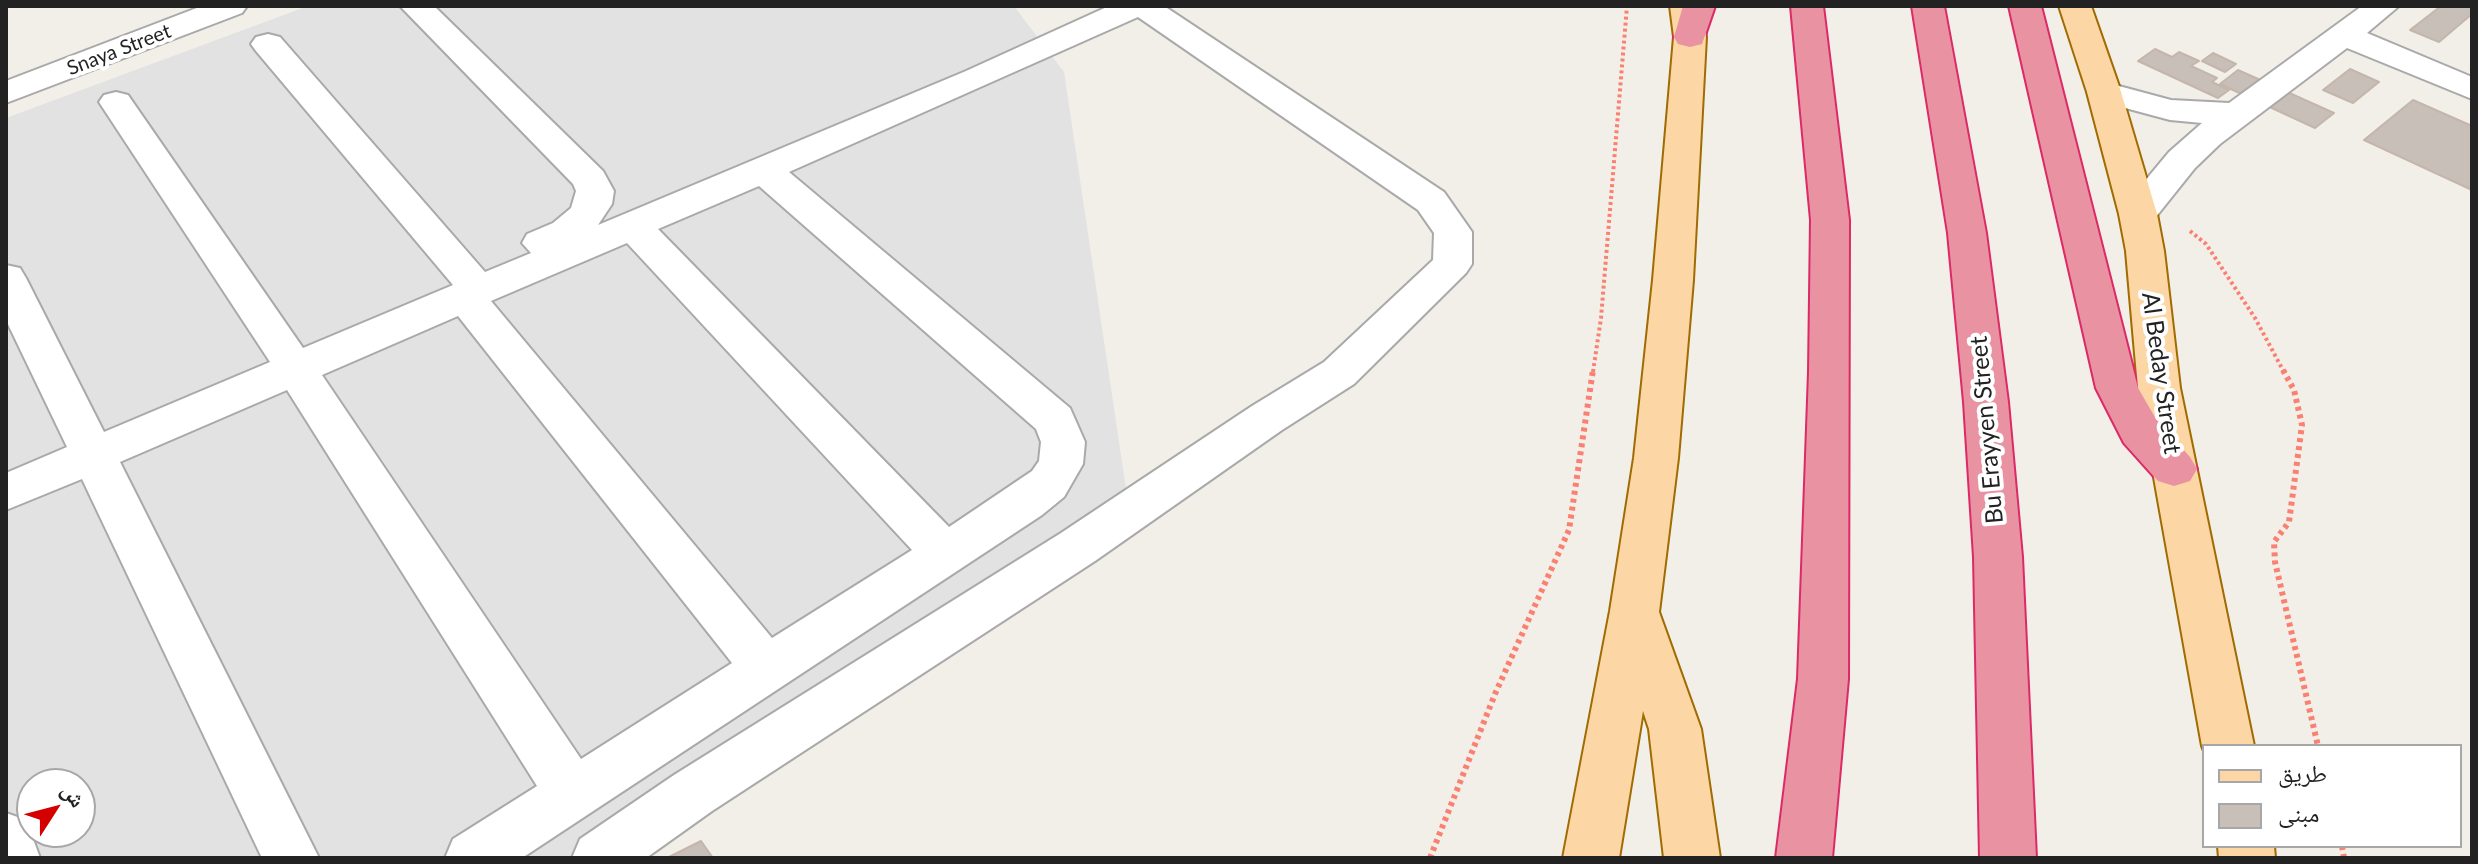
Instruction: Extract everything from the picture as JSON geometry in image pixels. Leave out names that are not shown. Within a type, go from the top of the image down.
[{"type":"highway","points":[[1804,858],[1823,679],[1830,372],[1830,220],[1807,6]]},
{"type":"highway","name":"Bu Erayyen Street","points":[[1928,6],[1967,233],[1986,402],[1998,557],[2008,858]]},
{"type":"highway","points":[[2025,6],[2117,388],[2140,431],[2174,469]]},
{"type":"main road","name":"Al Beday Street","points":[[2075,6],[2104,92],[2138,214],[2145,251],[2159,388],[2228,744]]},
{"type":"main road","points":[[1591,858],[1635,611],[1656,458],[1692,16]]},
{"type":"main road","points":[[1635,611],[1675,729],[1692,858]]},
{"type":"street","name":"Snaya Street","points":[[6,71],[198,6]]},
{"type":"street","name":"Snaya Street","points":[[6,93],[231,6]]},
{"type":"street","points":[[416,6],[590,179],[595,191],[593,204],[567,232],[466,286]]},
{"type":"street","points":[[6,492],[89,447],[290,360],[466,286],[632,225],[978,78],[1135,6]]},
{"type":"street","points":[[600,858],[693,793],[1078,547],[1267,418],[1339,373],[1452,264],[1453,232],[1431,201],[1143,6]]},
{"type":"street","points":[[2138,214],[2182,160],[2234,114],[2383,6]]},
{"type":"street","points":[[2343,35],[2472,89]]},
{"type":"street","points":[[268,44],[466,286],[767,669]]},
{"type":"street","points":[[2104,92],[2170,110],[2234,114]]},
{"type":"street","points":[[116,102],[290,360],[573,794]]},
{"type":"street","points":[[473,858],[945,554],[1048,484],[1061,464],[1063,442],[1055,420],[763,170]]},
{"type":"street","points":[[632,225],[945,554]]},
{"type":"street","points":[[6,278],[291,858]]},
{"type":"street","points":[[6,473],[89,447]]},
{"type":"street","points":[[6,839],[12,858]]},
{"type":"path","points":[[1430,858],[1495,694],[1569,530],[1601,318],[1627,6]]},
{"type":"path","points":[[2138,214],[2185,228],[2206,244],[2255,318],[2294,390],[2302,425],[2299,458],[2289,522],[2274,542],[2275,562],[2318,744]]},
{"type":"shaded area","points":[[308,6],[1014,6],[1064,72],[1126,489],[639,858],[6,858],[6,118]]},
{"type":"building","points":[[2441,6],[2472,6],[2472,14],[2439,42],[2410,30]]},
{"type":"building","points":[[2155,49],[2172,57],[2179,52],[2199,61],[2191,66],[2217,78],[2212,82],[2229,90],[2218,98],[2138,61]]},
{"type":"building","points":[[2213,53],[2236,64],[2225,72],[2202,61]]},
{"type":"building","points":[[2350,69],[2379,82],[2353,103],[2323,90]]},
{"type":"building","points":[[2238,70],[2334,113],[2315,128],[2220,84]]},
{"type":"building","points":[[2413,100],[2472,126],[2472,190],[2364,140]]},
{"type":"building","points":[[701,841],[713,858],[667,858]]}]
